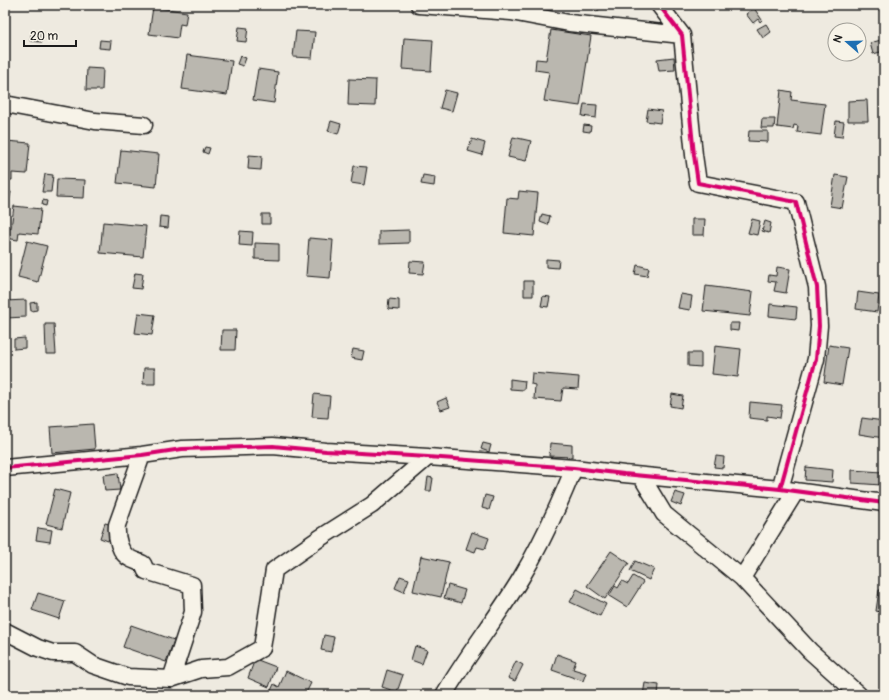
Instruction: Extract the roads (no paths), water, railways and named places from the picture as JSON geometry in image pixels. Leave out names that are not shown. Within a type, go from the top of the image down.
[{"type":"street","points":[[419,5],[511,12],[569,23],[682,35]]},
{"type":"street","points":[[659,5],[682,35],[698,184],[796,202],[817,287],[819,326],[816,359],[780,489]]},
{"type":"street","points":[[5,104],[95,121],[144,125]]},
{"type":"street","points":[[5,468],[142,455],[182,449],[273,446],[574,468],[780,489],[884,503]]},
{"type":"street","points":[[142,455],[116,531],[122,552],[130,559],[143,564],[146,571],[192,585],[194,612],[171,679]]},
{"type":"street","points":[[5,631],[38,648],[53,653],[76,653],[93,665],[128,677],[171,679],[201,669],[228,667],[262,648],[274,570],[320,538],[372,505],[428,457]]},
{"type":"street","points":[[444,695],[456,674],[521,577],[557,509],[574,468]]},
{"type":"street","points":[[641,476],[664,514],[742,578],[810,651],[859,695]]},
{"type":"street","points":[[742,578],[796,491]]}]
